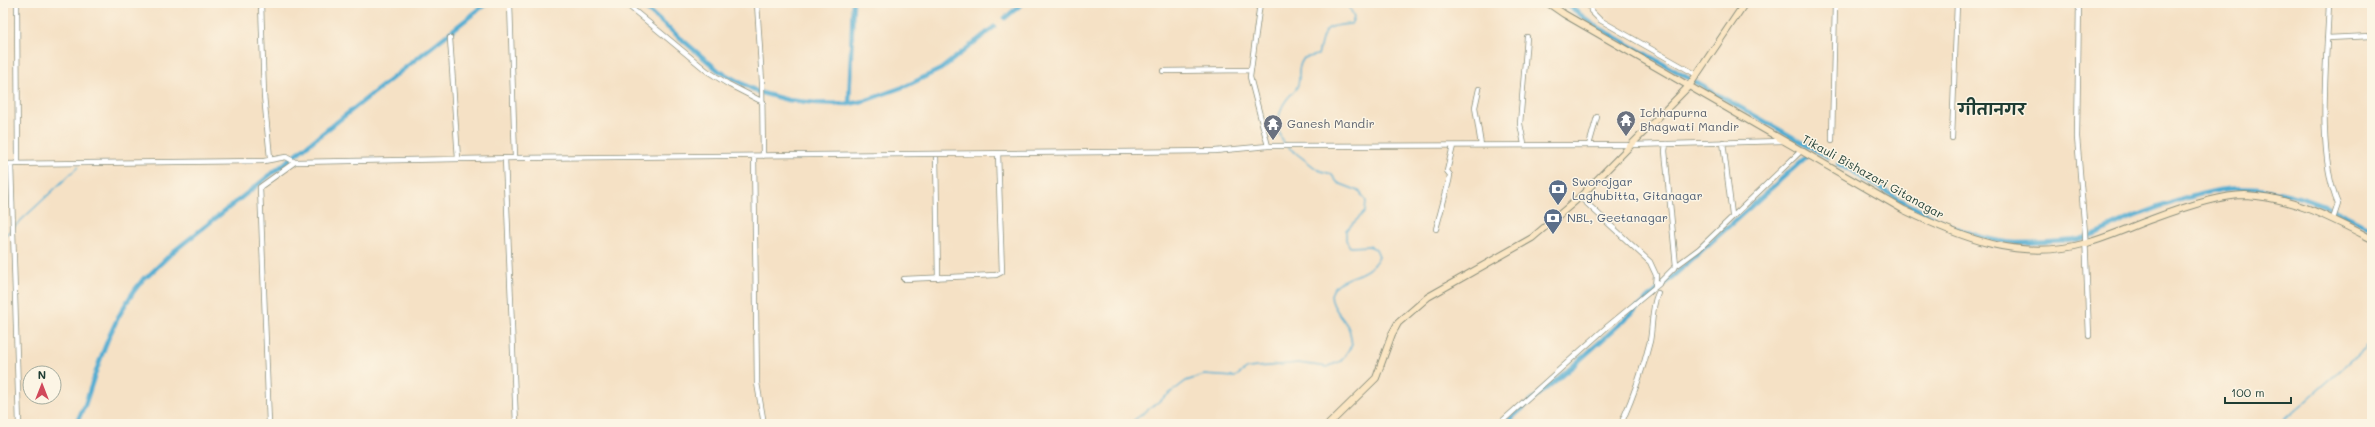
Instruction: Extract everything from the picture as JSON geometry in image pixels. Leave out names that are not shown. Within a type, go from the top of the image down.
[{"type":"street","points":[[17,3],[18,164]]},
{"type":"street","points":[[261,3],[264,95],[270,158]]},
{"type":"street","points":[[510,3],[515,158]]},
{"type":"street","points":[[625,3],[707,71],[728,84],[763,99]]},
{"type":"street","points":[[757,3],[763,99],[763,156]]},
{"type":"street","points":[[1260,3],[1250,70],[1251,84],[1268,146]]},
{"type":"street","name":"Tikauli Bishazari Gitanagar","points":[[1548,3],[1564,14],[1690,85],[1904,210],[1954,234],[1977,242],[2002,247],[2046,249],[2086,243],[2188,206],[2243,195],[2278,198],[2334,216],[2372,239]]},
{"type":"street","points":[[1590,3],[1591,11],[1600,20],[1696,76]]},
{"type":"street","points":[[1329,424],[1376,378],[1392,334],[1398,323],[1428,297],[1532,238],[1580,197],[1690,85],[1745,3]]},
{"type":"street","points":[[1832,140],[1835,3]]},
{"type":"street","points":[[1952,138],[1957,3]]},
{"type":"street","points":[[2079,3],[2077,137],[2086,243],[2089,336]]},
{"type":"street","points":[[2328,3],[2325,133],[2332,190],[2338,204],[2334,216]]},
{"type":"street","points":[[2328,38],[2372,36]]},
{"type":"street","points":[[1524,144],[1520,124],[1527,37]]},
{"type":"street","points":[[450,38],[458,159]]},
{"type":"street","points":[[1163,71],[1250,70]]},
{"type":"street","points":[[1479,89],[1475,107],[1481,145]]},
{"type":"street","points":[[1589,145],[1596,117]]},
{"type":"street","points":[[3,164],[256,161],[286,157],[294,161],[936,155],[1215,151],[1268,146],[1453,146],[1524,144],[1631,145],[1787,141]]},
{"type":"street","points":[[1723,142],[1732,215]]},
{"type":"street","points":[[1666,144],[1665,151],[1676,266]]},
{"type":"street","points":[[1436,229],[1449,181],[1450,175],[1447,171],[1453,146]]},
{"type":"street","points":[[1499,424],[1608,326],[1659,284],[1676,266],[1699,249],[1732,215],[1771,182],[1802,150]]},
{"type":"street","points":[[904,279],[996,275],[1002,272],[998,153]]},
{"type":"street","points":[[936,155],[938,278]]},
{"type":"street","points":[[754,156],[757,383],[764,424]]},
{"type":"street","points":[[505,158],[516,424]]},
{"type":"street","points":[[269,424],[260,187],[294,161]]},
{"type":"street","points":[[11,164],[19,424]]},
{"type":"street","points":[[1580,197],[1650,262],[1656,275],[1655,287],[1659,284]]},
{"type":"street","points":[[1621,424],[1643,366],[1650,340],[1654,300],[1658,292]]},
{"type":"street","points":[[771,424],[804,424]]},
{"type":"waterway","points":[[148,276],[174,251],[487,3]]},
{"type":"waterway","points":[[639,3],[719,71],[758,92],[788,100],[817,103],[849,104],[864,101],[906,86],[941,69],[994,27]]},
{"type":"waterway","points":[[849,104],[853,3]]},
{"type":"waterway","points":[[1005,18],[1023,3]]},
{"type":"waterway","points":[[1285,145],[1280,134],[1278,122],[1279,116],[1287,99],[1297,87],[1301,62],[1304,58],[1318,55],[1326,30],[1335,26],[1351,24],[1354,18],[1348,3]]},
{"type":"waterway","points":[[1565,3],[1594,25],[1828,157]]},
{"type":"waterway","points":[[1129,424],[1186,381],[1204,375],[1235,377],[1248,368],[1298,363],[1327,367],[1341,361],[1352,345],[1349,329],[1334,305],[1331,296],[1332,292],[1341,281],[1368,269],[1374,264],[1379,256],[1376,249],[1369,246],[1350,247],[1346,240],[1346,230],[1365,212],[1366,201],[1359,191],[1338,183],[1331,174],[1318,170],[1288,147]]},
{"type":"waterway","points":[[1504,424],[1573,366],[1806,157]]},
{"type":"waterway","points":[[1838,164],[1901,201],[1947,224],[1994,240],[2016,243],[2058,242],[2080,239],[2096,234],[2133,217],[2180,200],[2199,194],[2239,188],[2279,192],[2298,197],[2337,211],[2372,229]]},
{"type":"waterway","points":[[15,226],[78,167]]},
{"type":"waterway","points":[[3,237],[12,229]]},
{"type":"waterway","points":[[84,408],[101,357],[115,324],[123,308],[144,278]]},
{"type":"waterway","points":[[2280,424],[2372,342]]},
{"type":"waterway","points":[[76,424],[82,411]]},
{"type":"place","name":"Ichhapurna Bhagwati Mandir","points":[[1626,137]]},
{"type":"place","name":"Ganesh Mandir","points":[[1273,141]]},
{"type":"place","name":"Sworojgar Laghubitta, Gitanagar","points":[[1558,206]]},
{"type":"place","name":"NBL, Geetanagar","points":[[1553,235]]},
{"type":"district","name":"गीतानगर","points":[[1992,109]]}]
